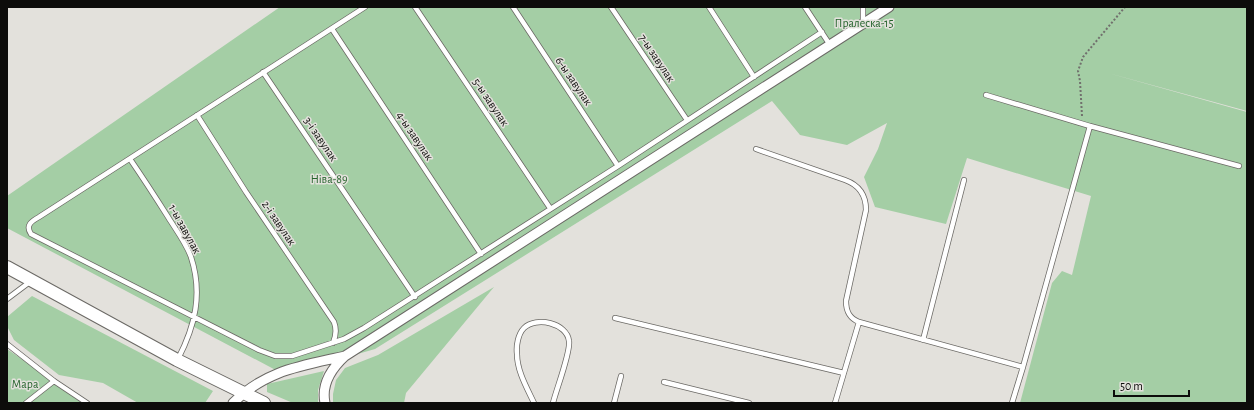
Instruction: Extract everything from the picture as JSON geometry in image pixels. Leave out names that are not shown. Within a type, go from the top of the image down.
[{"type":"street","points":[[324,403],[324,390],[327,380],[338,363],[345,356],[889,7]]},
{"type":"street","points":[[7,267],[177,360],[264,403]]},
{"type":"street","points":[[232,403],[244,392],[264,379],[282,372],[345,356]]},
{"type":"lane","points":[[365,7],[39,217],[30,223],[28,230],[39,239],[259,350],[275,356],[292,356],[333,343],[359,331],[618,166],[822,32]]},
{"type":"lane","name":"5-ы завулак","points":[[415,7],[550,208]]},
{"type":"lane","name":"6-ы завулак","points":[[513,7],[618,166]]},
{"type":"lane","name":"7-ы завулак","points":[[611,7],[686,120]]},
{"type":"lane","points":[[709,7],[754,77]]},
{"type":"lane","points":[[805,7],[830,45]]},
{"type":"lane","points":[[863,7],[863,23]]},
{"type":"lane","name":"4-ы завулак","points":[[332,29],[481,254]]},
{"type":"lane","name":"3-і завулак","points":[[264,72],[415,296]]},
{"type":"lane","points":[[986,95],[1090,126],[1240,166]]},
{"type":"lane","name":"2-і завулак","points":[[197,115],[246,192],[334,322],[336,336],[333,343]]},
{"type":"lane","points":[[1012,403],[1090,126]]},
{"type":"lane","points":[[756,149],[845,180],[857,186],[861,191],[864,197],[866,210],[846,301],[848,314],[851,318],[859,322],[1023,367]]},
{"type":"lane","name":"1-ы завулак","points":[[130,159],[182,239],[191,256],[196,289],[195,318],[184,347],[177,360]]},
{"type":"lane","points":[[923,340],[964,180]]},
{"type":"lane","points":[[7,299],[33,280]]},
{"type":"lane","points":[[615,318],[844,373]]},
{"type":"lane","points":[[534,403],[521,375],[517,359],[517,348],[524,328],[539,322],[560,327],[568,335],[569,340],[568,350],[553,403]]},
{"type":"lane","points":[[835,403],[859,322]]},
{"type":"lane","points":[[7,344],[54,381],[87,403]]},
{"type":"lane","points":[[614,403],[621,376]]},
{"type":"lane","points":[[26,403],[54,381]]},
{"type":"lane","points":[[664,382],[749,403]]},
{"type":"path","points":[[1082,123],[1082,105],[1078,71],[1083,57],[1125,7]]},
{"type":"green space","name":"Ніва-89","points":[[280,7],[1247,7],[1247,111],[1108,73],[1247,112],[1247,403],[1020,403],[1052,283],[1062,271],[1072,275],[1091,196],[967,158],[946,224],[875,207],[864,177],[878,149],[887,123],[847,145],[800,135],[772,101],[375,349],[285,375],[7,228],[7,196]]},
{"type":"green space","points":[[494,287],[406,393],[404,403],[333,403],[336,380],[345,368],[378,355]]},
{"type":"green space","points":[[32,296],[213,391],[205,403],[138,403],[103,383],[59,375],[14,340],[7,326],[7,317]]},
{"type":"green space","name":"Мара","points":[[7,349],[70,392],[92,403],[7,403]]},
{"type":"green space","points":[[324,371],[318,390],[318,403],[293,403],[267,392],[267,384]]},
{"type":"park label","name":"Пралеска-15","points":[[864,23]]}]
